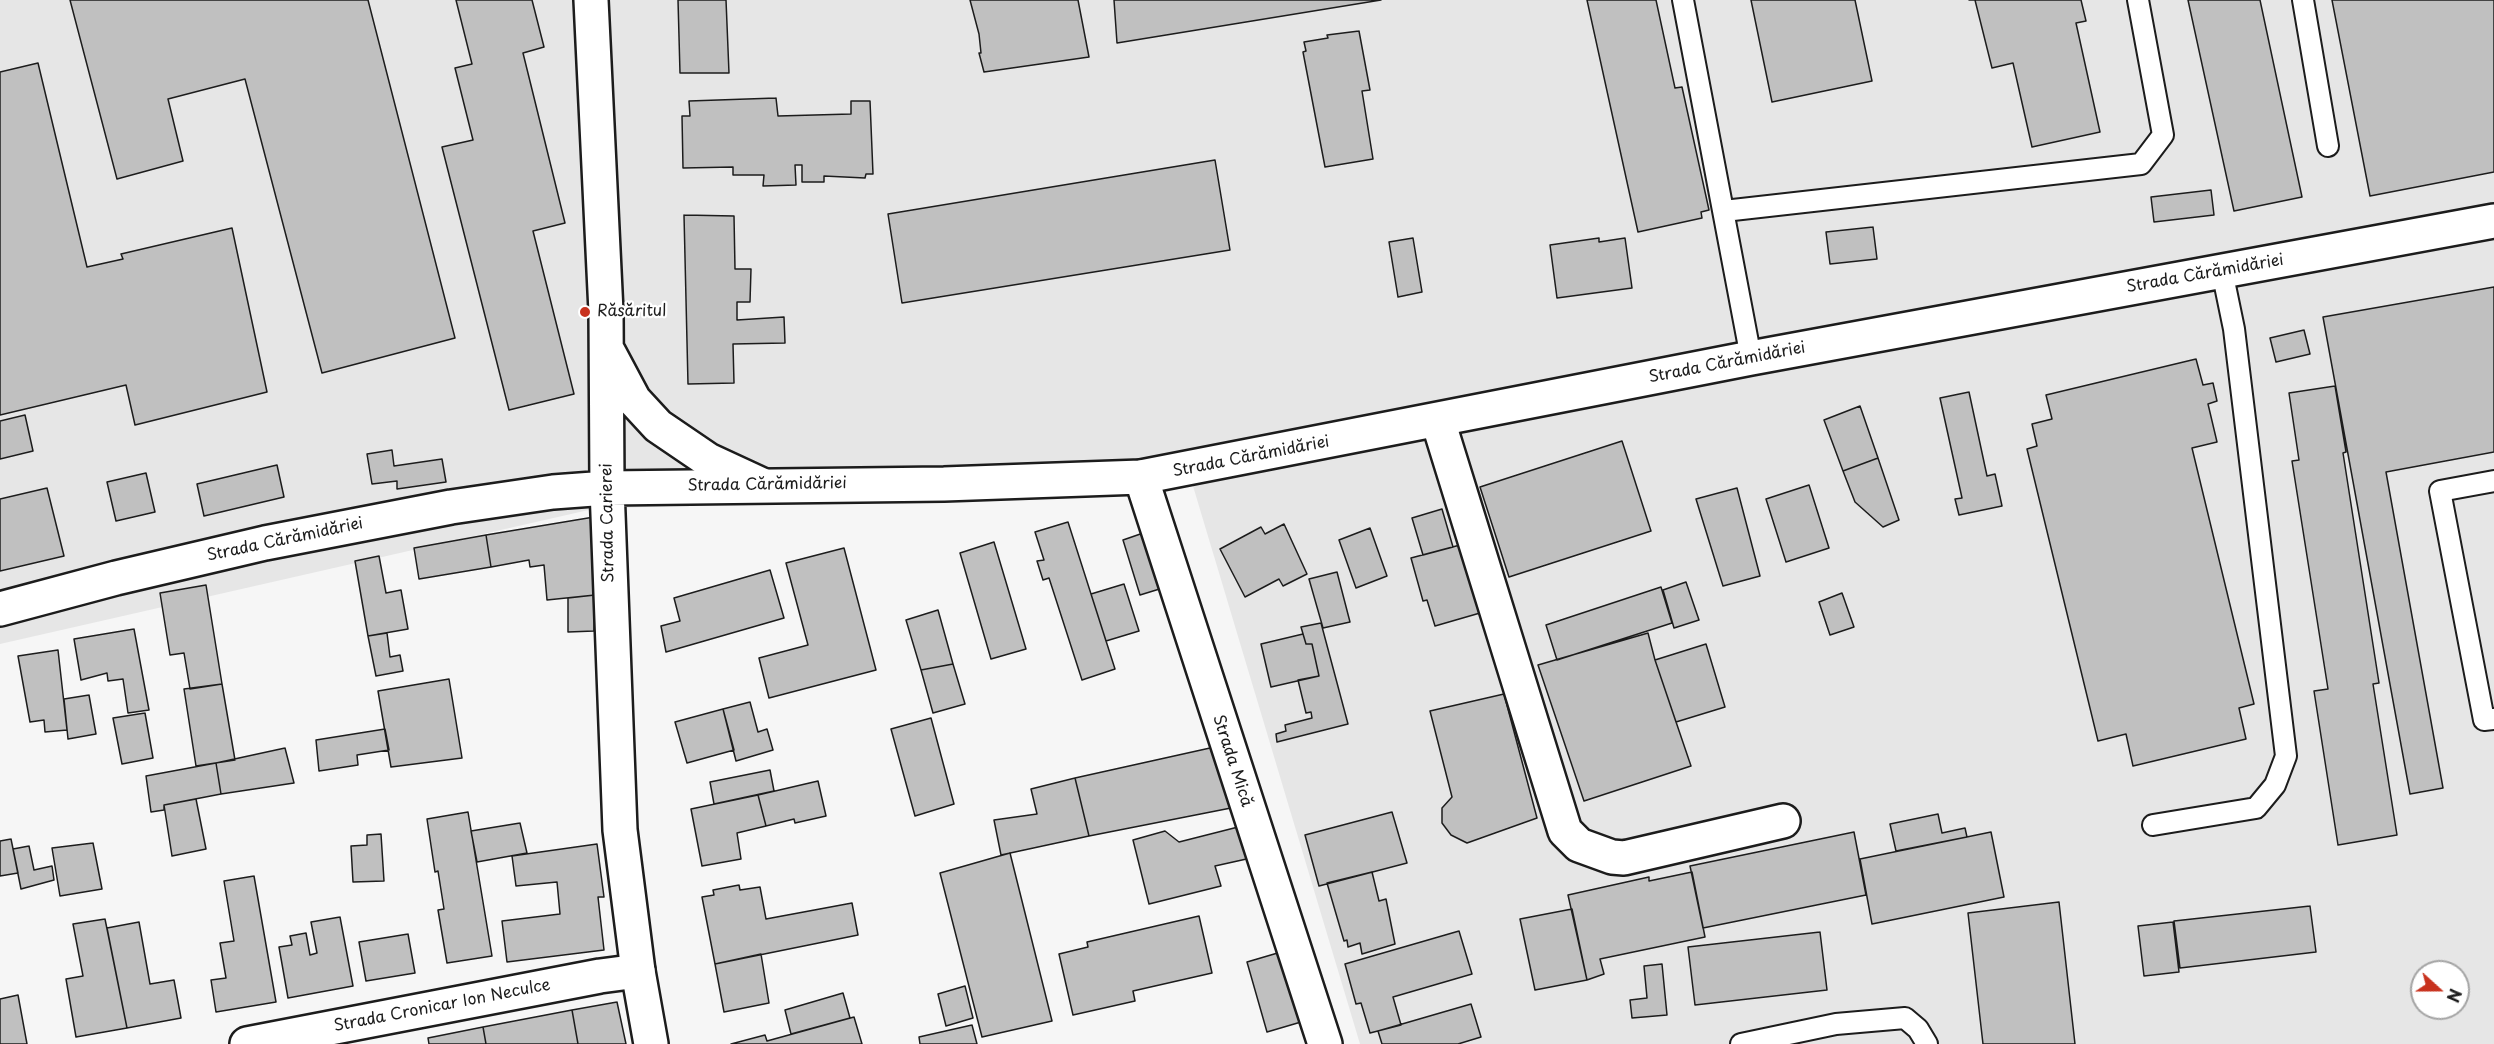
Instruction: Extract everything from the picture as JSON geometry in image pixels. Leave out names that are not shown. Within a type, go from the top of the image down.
[{"type":"street","name":"Strada Carierei","points":[[591,0],[602,192],[607,348],[606,488],[620,830],[638,971],[651,1044]]},
{"type":"street","name":"Strada Cărămidăriei","points":[[0,609],[116,578],[264,543],[451,507],[553,492],[606,488],[945,484],[1142,477],[1438,421],[1751,358],[2494,221]]},
{"type":"street","points":[[607,348],[634,400],[658,426],[708,460],[762,485]]},
{"type":"street","points":[[1438,421],[1565,831],[1579,845],[1612,857],[1624,858],[1783,821]]},
{"type":"street","name":"Strada Mică","points":[[1142,477],[1325,1044]]},
{"type":"street","name":"Strada Cronicar Ion Neculce","points":[[247,1044],[600,976],[638,971]]},
{"type":"lane","points":[[1683,0],[1725,211],[1751,358]]},
{"type":"lane","points":[[1725,211],[2141,164],[2163,135],[2138,0]]},
{"type":"lane","points":[[2303,0],[2328,146]]},
{"type":"lane","points":[[2153,825],[2256,808],[2275,785],[2286,756],[2234,329],[2222,271]]},
{"type":"lane","points":[[2494,481],[2440,491],[2484,720],[2494,719]]},
{"type":"lane","points":[[1741,1044],[1836,1024],[1905,1018],[1918,1029],[1927,1044]]},
{"type":"shaded area","points":[[0,0],[2494,0],[2494,1044],[1360,1044],[1193,486],[593,509],[0,644]]},
{"type":"building","points":[[70,0],[368,0],[455,338],[322,373],[245,79],[168,99],[183,161],[117,179]]},
{"type":"building","points":[[456,0],[532,0],[544,47],[523,53],[565,223],[533,231],[574,394],[509,410],[442,147],[473,140],[455,68],[472,64]]},
{"type":"building","points":[[678,0],[726,0],[729,73],[680,73]]},
{"type":"building","points":[[970,0],[1078,0],[1089,57],[984,72],[979,53],[981,53],[979,34]]},
{"type":"building","points":[[1114,0],[1381,0],[1117,43]]},
{"type":"building","points":[[1587,0],[1656,0],[1675,88],[1682,87],[1709,210],[1701,212],[1702,218],[1638,232]]},
{"type":"building","points":[[1751,0],[1855,0],[1872,81],[1772,102]]},
{"type":"building","points":[[1975,0],[2081,0],[2086,21],[2076,23],[2100,132],[2032,147],[2013,63],[1992,68]]},
{"type":"building","points":[[2188,0],[2260,0],[2302,197],[2234,211]]},
{"type":"building","points":[[2332,0],[2494,0],[2494,172],[2370,196]]},
{"type":"building","points":[[1359,31],[1370,90],[1362,91],[1373,159],[1325,167],[1303,52],[1306,51],[1304,42],[1328,38],[1327,35]]},
{"type":"building","points":[[38,63],[87,267],[123,259],[121,254],[232,228],[267,392],[135,425],[126,385],[0,415],[0,72]]},
{"type":"building","points":[[776,98],[778,116],[851,114],[851,101],[870,101],[873,174],[866,174],[865,178],[824,176],[824,182],[802,182],[802,165],[795,165],[796,185],[763,186],[764,175],[733,175],[733,167],[683,168],[682,116],[690,116],[689,101]]},
{"type":"building","points":[[1215,160],[1230,250],[902,303],[888,214]]},
{"type":"building","points":[[2211,190],[2214,215],[2154,222],[2151,197]]},
{"type":"building","points":[[684,215],[734,216],[735,269],[751,269],[750,302],[737,302],[737,320],[784,317],[785,343],[733,344],[734,383],[688,384]]},
{"type":"building","points":[[1873,227],[1877,259],[1830,264],[1826,232]]},
{"type":"building","points":[[1413,238],[1422,292],[1398,297],[1389,242]]},
{"type":"building","points":[[1599,238],[1599,242],[1625,238],[1632,288],[1557,298],[1550,245]]},
{"type":"building","points":[[2494,287],[2494,452],[2386,472],[2443,788],[2410,794],[2323,317]]},
{"type":"building","points":[[2304,330],[2310,354],[2276,362],[2270,338]]},
{"type":"building","points":[[2196,359],[2203,385],[2213,383],[2217,401],[2208,404],[2217,442],[2192,448],[2254,704],[2239,708],[2246,739],[2133,766],[2126,734],[2098,741],[2027,449],[2037,446],[2032,424],[2052,419],[2046,395]]},
{"type":"building","points":[[2335,386],[2346,452],[2343,453],[2379,683],[2373,684],[2397,835],[2338,845],[2314,691],[2328,689],[2292,461],[2299,460],[2289,393]]},
{"type":"building","points":[[1969,392],[1987,476],[1995,474],[2002,506],[1959,515],[1955,499],[1962,498],[1940,398]]},
{"type":"building","points":[[1860,406],[1878,458],[1843,471],[1824,420]]},
{"type":"building","points":[[25,415],[33,451],[0,459],[0,421]]},
{"type":"building","points":[[1622,441],[1651,531],[1509,577],[1480,487]]},
{"type":"building","points":[[392,450],[394,466],[442,459],[446,482],[397,489],[397,481],[372,484],[367,454]]},
{"type":"building","points":[[1878,458],[1899,520],[1883,527],[1855,502],[1843,471]]},
{"type":"building","points":[[277,465],[284,497],[204,516],[197,484]]},
{"type":"building","points":[[146,473],[155,512],[116,521],[107,482]]},
{"type":"building","points":[[1809,485],[1829,548],[1786,562],[1766,499]]},
{"type":"building","points":[[47,488],[64,556],[0,571],[0,499]]},
{"type":"building","points":[[1737,488],[1760,576],[1723,586],[1696,499]]},
{"type":"building","points":[[1442,509],[1453,547],[1423,555],[1412,518]]},
{"type":"building","points":[[594,517],[595,595],[547,600],[544,565],[530,567],[529,560],[491,567],[486,535]]},
{"type":"building","points":[[1068,522],[1115,669],[1082,680],[1049,578],[1043,580],[1037,561],[1044,560],[1035,532]]},
{"type":"building","points":[[1284,524],[1307,574],[1283,586],[1279,579],[1245,597],[1220,549],[1261,527],[1265,534]]},
{"type":"building","points":[[1370,528],[1387,576],[1356,588],[1339,540]]},
{"type":"building","points":[[1149,531],[1166,587],[1140,595],[1123,540]]},
{"type":"building","points":[[486,535],[491,567],[419,579],[414,548]]},
{"type":"building","points":[[994,542],[1026,649],[991,659],[960,553]]},
{"type":"building","points":[[1460,545],[1480,613],[1435,626],[1427,600],[1423,601],[1411,558]]},
{"type":"building","points":[[844,548],[876,670],[769,698],[759,658],[808,645],[786,563]]},
{"type":"building","points":[[379,556],[386,593],[401,590],[408,629],[368,636],[355,561]]},
{"type":"building","points":[[770,570],[784,618],[666,652],[661,626],[680,621],[674,598]]},
{"type":"building","points":[[1337,572],[1350,622],[1323,628],[1309,579]]},
{"type":"building","points":[[1686,582],[1699,620],[1674,628],[1663,590]]},
{"type":"building","points":[[1124,584],[1139,631],[1106,641],[1091,594]]},
{"type":"building","points":[[206,585],[222,684],[190,689],[184,653],[170,655],[160,593]]},
{"type":"building","points":[[1661,587],[1672,623],[1557,660],[1546,625]]},
{"type":"building","points":[[1842,593],[1854,627],[1830,635],[1819,602]]},
{"type":"building","points":[[595,595],[594,631],[568,632],[568,598]]},
{"type":"building","points":[[938,610],[953,664],[921,670],[906,620]]},
{"type":"building","points":[[1321,623],[1348,724],[1277,742],[1276,734],[1286,731],[1285,725],[1312,718],[1311,712],[1306,713],[1298,680],[1319,676],[1312,644],[1306,644],[1301,627]]},
{"type":"building","points":[[134,629],[149,710],[128,713],[123,679],[108,681],[107,673],[81,680],[74,639]]},
{"type":"building","points":[[387,633],[390,657],[400,655],[403,671],[376,676],[368,636]]},
{"type":"building","points":[[1648,633],[1691,766],[1584,801],[1538,665]]},
{"type":"building","points":[[1303,634],[1306,644],[1312,644],[1319,676],[1271,687],[1261,644]]},
{"type":"building","points":[[1706,644],[1725,707],[1676,722],[1655,660]]},
{"type":"building","points":[[58,650],[67,730],[45,732],[44,720],[30,722],[18,656]]},
{"type":"building","points":[[953,664],[965,704],[933,713],[921,670]]},
{"type":"building","points":[[449,679],[462,758],[391,767],[378,691]]},
{"type":"building","points":[[222,684],[235,760],[196,766],[184,689]]},
{"type":"building","points":[[1504,694],[1537,818],[1467,843],[1451,835],[1442,823],[1442,808],[1452,797],[1430,711]]},
{"type":"building","points":[[89,695],[96,734],[68,739],[64,699]]},
{"type":"building","points":[[750,702],[758,732],[767,729],[773,750],[736,761],[723,709]]},
{"type":"building","points":[[723,709],[734,750],[687,763],[675,722]]},
{"type":"building","points":[[145,713],[153,758],[122,764],[113,718]]},
{"type":"building","points":[[931,718],[954,804],[915,816],[891,729]]},
{"type":"building","points":[[385,729],[389,750],[357,755],[358,765],[319,771],[316,740]]},
{"type":"building","points":[[1219,746],[1236,807],[1089,836],[1075,778]]},
{"type":"building","points":[[285,748],[294,783],[221,794],[216,763]]},
{"type":"building","points":[[216,763],[221,794],[164,805],[164,810],[151,812],[146,776]]},
{"type":"building","points":[[770,770],[774,791],[714,804],[710,782]]},
{"type":"building","points":[[1075,778],[1089,836],[1001,855],[994,820],[1037,814],[1031,789]]},
{"type":"building","points":[[818,781],[826,816],[795,823],[794,819],[766,826],[758,795]]},
{"type":"building","points":[[758,795],[766,826],[737,833],[741,859],[702,866],[691,809]]},
{"type":"building","points":[[196,799],[206,849],[172,856],[164,805]]},
{"type":"building","points":[[468,812],[492,956],[447,963],[438,910],[444,909],[438,871],[435,872],[427,819]]},
{"type":"building","points":[[1392,812],[1407,863],[1319,886],[1305,835]]},
{"type":"building","points":[[1938,814],[1942,833],[1965,828],[1967,837],[1896,851],[1890,824]]},
{"type":"building","points":[[520,823],[527,853],[477,862],[471,831]]},
{"type":"building","points":[[1242,826],[1251,858],[1215,866],[1221,886],[1149,904],[1133,840],[1165,831],[1179,842]]},
{"type":"building","points":[[1854,832],[1866,895],[1703,928],[1690,866]]},
{"type":"building","points":[[1991,832],[2004,897],[1872,924],[1860,859]]},
{"type":"building","points":[[381,834],[384,881],[353,882],[351,846],[367,845],[367,835]]},
{"type":"building","points":[[11,839],[18,873],[0,876],[0,841]]},
{"type":"building","points":[[93,843],[102,889],[60,896],[52,848]]},
{"type":"building","points":[[597,844],[604,897],[598,897],[604,950],[507,962],[502,921],[560,914],[557,882],[516,886],[512,856]]},
{"type":"building","points":[[29,846],[34,870],[52,866],[54,880],[21,889],[13,849]]},
{"type":"building","points":[[1010,853],[1052,1021],[982,1037],[940,873]]},
{"type":"building","points":[[1372,872],[1379,901],[1386,899],[1395,944],[1362,954],[1360,943],[1348,947],[1347,940],[1344,941],[1327,883]]},
{"type":"building","points":[[1692,872],[1705,937],[1600,959],[1604,974],[1587,980],[1568,895],[1649,877],[1649,881]]},
{"type":"building","points":[[254,876],[276,1002],[216,1012],[211,980],[226,978],[220,943],[234,941],[224,881]]},
{"type":"building","points":[[739,885],[740,890],[760,887],[766,919],[852,903],[858,935],[715,964],[702,897],[714,895],[713,890]]},
{"type":"building","points":[[2059,902],[2075,1044],[1983,1044],[1968,913]]},
{"type":"building","points":[[2310,906],[2316,952],[2180,968],[2174,921]]},
{"type":"building","points":[[1572,909],[1587,980],[1535,990],[1520,919]]},
{"type":"building","points":[[1199,916],[1212,973],[1133,991],[1135,1001],[1073,1015],[1059,954],[1088,947],[1087,942]]},
{"type":"building","points":[[340,917],[353,986],[288,998],[279,947],[292,945],[290,936],[306,933],[310,955],[317,953],[311,922]]},
{"type":"building","points":[[105,919],[127,1028],[76,1037],[66,979],[83,976],[73,924]]},
{"type":"building","points":[[139,922],[150,984],[174,980],[181,1018],[127,1028],[107,928]]},
{"type":"building","points":[[2173,922],[2179,972],[2144,976],[2138,926]]},
{"type":"building","points":[[1459,931],[1472,974],[1393,997],[1401,1025],[1370,1033],[1361,1003],[1356,1004],[1345,964]]},
{"type":"building","points":[[1820,932],[1827,990],[1695,1005],[1688,947]]},
{"type":"building","points":[[408,934],[415,973],[366,981],[359,942]]},
{"type":"building","points":[[1281,952],[1301,1022],[1267,1032],[1247,962]]},
{"type":"building","points":[[761,954],[769,1003],[724,1012],[715,964]]},
{"type":"building","points":[[1662,964],[1667,1015],[1632,1018],[1630,1000],[1647,998],[1644,966]]},
{"type":"building","points":[[965,986],[973,1018],[946,1026],[938,994]]},
{"type":"building","points":[[843,993],[850,1018],[791,1034],[785,1010]]},
{"type":"building","points":[[18,995],[27,1044],[0,1044],[0,999]]},
{"type":"building","points":[[617,1002],[626,1044],[578,1044],[572,1010]]},
{"type":"building","points":[[1471,1004],[1481,1037],[1458,1044],[1382,1044],[1378,1031]]},
{"type":"building","points":[[572,1010],[578,1044],[486,1044],[483,1027]]},
{"type":"building","points":[[854,1017],[862,1044],[731,1044],[765,1035],[767,1041]]},
{"type":"building","points":[[972,1025],[977,1044],[920,1044],[919,1037]]},
{"type":"building","points":[[483,1027],[486,1044],[429,1044],[428,1038]]},
{"type":"place","name":"Răsăritul","points":[[585,312]]}]
